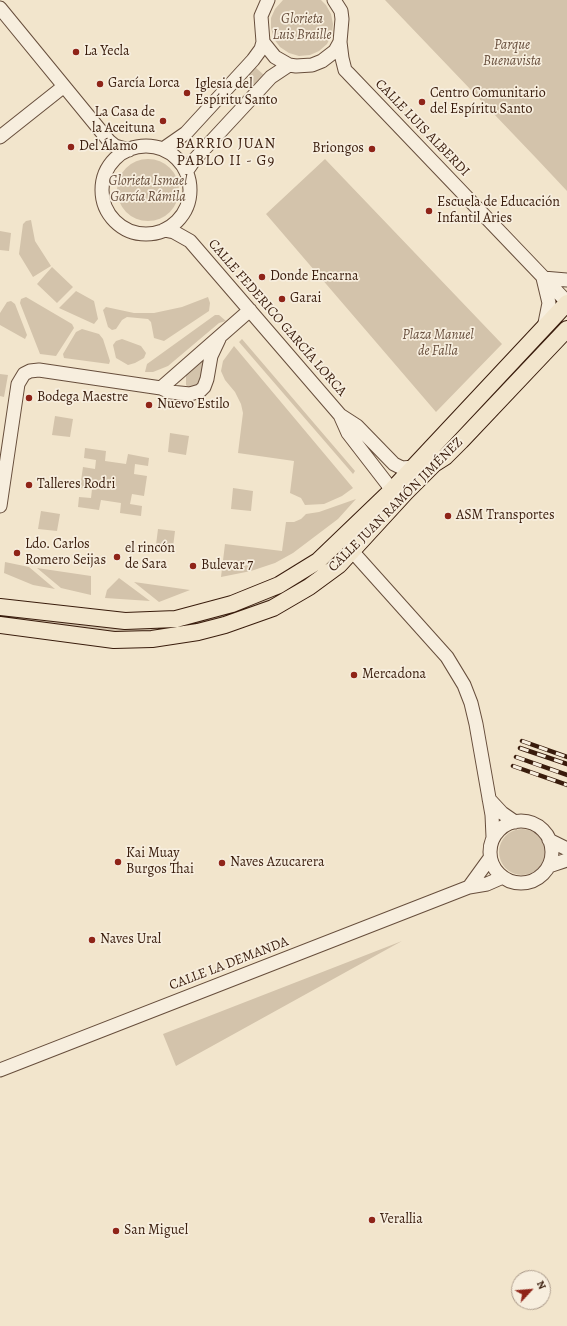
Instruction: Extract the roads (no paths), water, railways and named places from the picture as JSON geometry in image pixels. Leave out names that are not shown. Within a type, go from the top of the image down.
[{"type":"main road","name":"CALLE JUAN RAMÓN JIMÉNEZ","points":[[0,607],[125,621],[176,619],[232,604],[263,593],[303,572],[318,561],[392,490],[567,303]]},
{"type":"main road","name":"CALLE JUAN RAMÓN JIMÉNEZ","points":[[0,625],[114,640],[152,639],[198,632],[238,622],[272,608],[309,586],[339,565],[425,473],[461,442],[567,329]]},
{"type":"street","points":[[263,42],[275,57],[289,65],[326,65],[345,70],[340,42],[343,6],[334,0]]},
{"type":"street","points":[[163,149],[186,133],[261,50],[263,42],[261,25],[266,1]]},
{"type":"street","points":[[0,8],[63,87],[109,141],[115,146],[128,150]]},
{"type":"street","points":[[312,65],[329,57],[340,42]]},
{"type":"street","points":[[186,172],[195,159],[271,77],[289,65]]},
{"type":"street","name":"CALLE LUIS ALBERDI","points":[[345,70],[567,303]]},
{"type":"street","points":[[0,138],[63,87]]},
{"type":"street","points":[[109,141],[111,155],[109,166],[105,174],[103,194],[112,217],[122,227],[134,233],[149,234],[164,230],[177,221],[184,212],[190,192],[186,172],[173,155],[163,149],[143,146],[128,150],[120,155],[109,166]]},
{"type":"street","name":"CALLE FEDERICO GARCÍA LORCA","points":[[184,212],[190,241]]},
{"type":"street","name":"CALLE FEDERICO GARCÍA LORCA","points":[[164,230],[174,232],[190,241],[340,415],[357,426],[394,464],[402,468],[414,467]]},
{"type":"street","points":[[544,328],[549,303],[543,278],[567,280]]},
{"type":"street","points":[[161,388],[209,345],[219,339],[250,310]]},
{"type":"street","points":[[0,506],[18,384],[24,374],[30,371],[39,370],[161,388],[170,392],[190,394],[200,391],[204,387],[211,356],[219,339]]},
{"type":"street","points":[[188,363],[184,370],[183,386],[190,394]]},
{"type":"street","points":[[507,367],[519,380]]},
{"type":"street","name":"CALLE FEDERICO GARCÍA LORCA","points":[[340,415],[348,433],[392,490]]},
{"type":"street","points":[[352,551],[353,538],[388,501],[392,490]]},
{"type":"street","points":[[318,561],[340,549],[352,551],[447,657],[459,677],[468,695],[474,715],[494,823],[494,837],[490,850],[490,858],[497,872],[503,877],[517,883],[532,881],[545,872],[549,866],[551,848],[549,840]]},
{"type":"street","points":[[339,565],[365,566]]},
{"type":"street","points":[[489,799],[502,813],[515,822]]},
{"type":"street","points":[[494,837],[502,827],[515,822],[529,823],[537,826],[549,840],[567,849]]},
{"type":"street","points":[[469,887],[490,858]]},
{"type":"street","points":[[549,866],[567,860]]},
{"type":"street","name":"CALLE LA DEMANDA","points":[[0,1070],[469,887],[487,884],[503,877]]},
{"type":"railway","points":[[522,741],[567,757]]},
{"type":"railway","points":[[520,748],[567,764]]},
{"type":"railway","points":[[516,757],[567,775]]},
{"type":"railway","points":[[513,766],[567,785]]},
{"type":"place","name":"La Yecla","points":[[76,52]]},
{"type":"place","name":"García Lorca","points":[[100,84]]},
{"type":"place","name":"Iglesia del Espíritu Santo","points":[[187,93]]},
{"type":"place","name":"Centro Comunitario del Espíritu Santo","points":[[422,102]]},
{"type":"place","name":"La Casa de la Aceituna","points":[[163,121]]},
{"type":"place","name":"Del Álamo","points":[[71,147]]},
{"type":"place","name":"Briongos","points":[[372,149]]},
{"type":"place","name":"Escuela de Educación Infantil Aries","points":[[429,211]]},
{"type":"place","name":"Donde Encarna","points":[[262,277]]},
{"type":"place","name":"Garai","points":[[282,299]]},
{"type":"place","name":"Bodega Maestre","points":[[29,398]]},
{"type":"place","name":"Nuevo Estilo","points":[[149,405]]},
{"type":"place","name":"Talleres Rodri","points":[[29,485]]},
{"type":"place","name":"ASM Transportes","points":[[448,516]]},
{"type":"place","name":"Ldo. Carlos Romero Seijas","points":[[17,553]]},
{"type":"place","name":"el rincón de Sara","points":[[117,557]]},
{"type":"place","name":"Bulevar 7","points":[[193,566]]},
{"type":"place","name":"Mercadona","points":[[354,675]]},
{"type":"place","name":"Kai Muay Burgos Thai","points":[[118,862]]},
{"type":"place","name":"Naves Azucarera","points":[[222,863]]},
{"type":"place","name":"Naves Ural","points":[[92,940]]},
{"type":"place","name":"Verallia","points":[[372,1220]]},
{"type":"place","name":"San Miguel","points":[[116,1231]]},
{"type":"district","name":"BARRIO JUAN PABLO II - G9","points":[[226,152]]},
{"type":"park label","name":"Glorieta Luis Braille","points":[[302,28]]},
{"type":"park label","name":"Parque Buenavista","points":[[512,54]]},
{"type":"park label","name":"Glorieta Ismael García Rámila","points":[[148,190]]},
{"type":"park label","name":"Plaza Manuel de Falla","points":[[438,344]]}]
